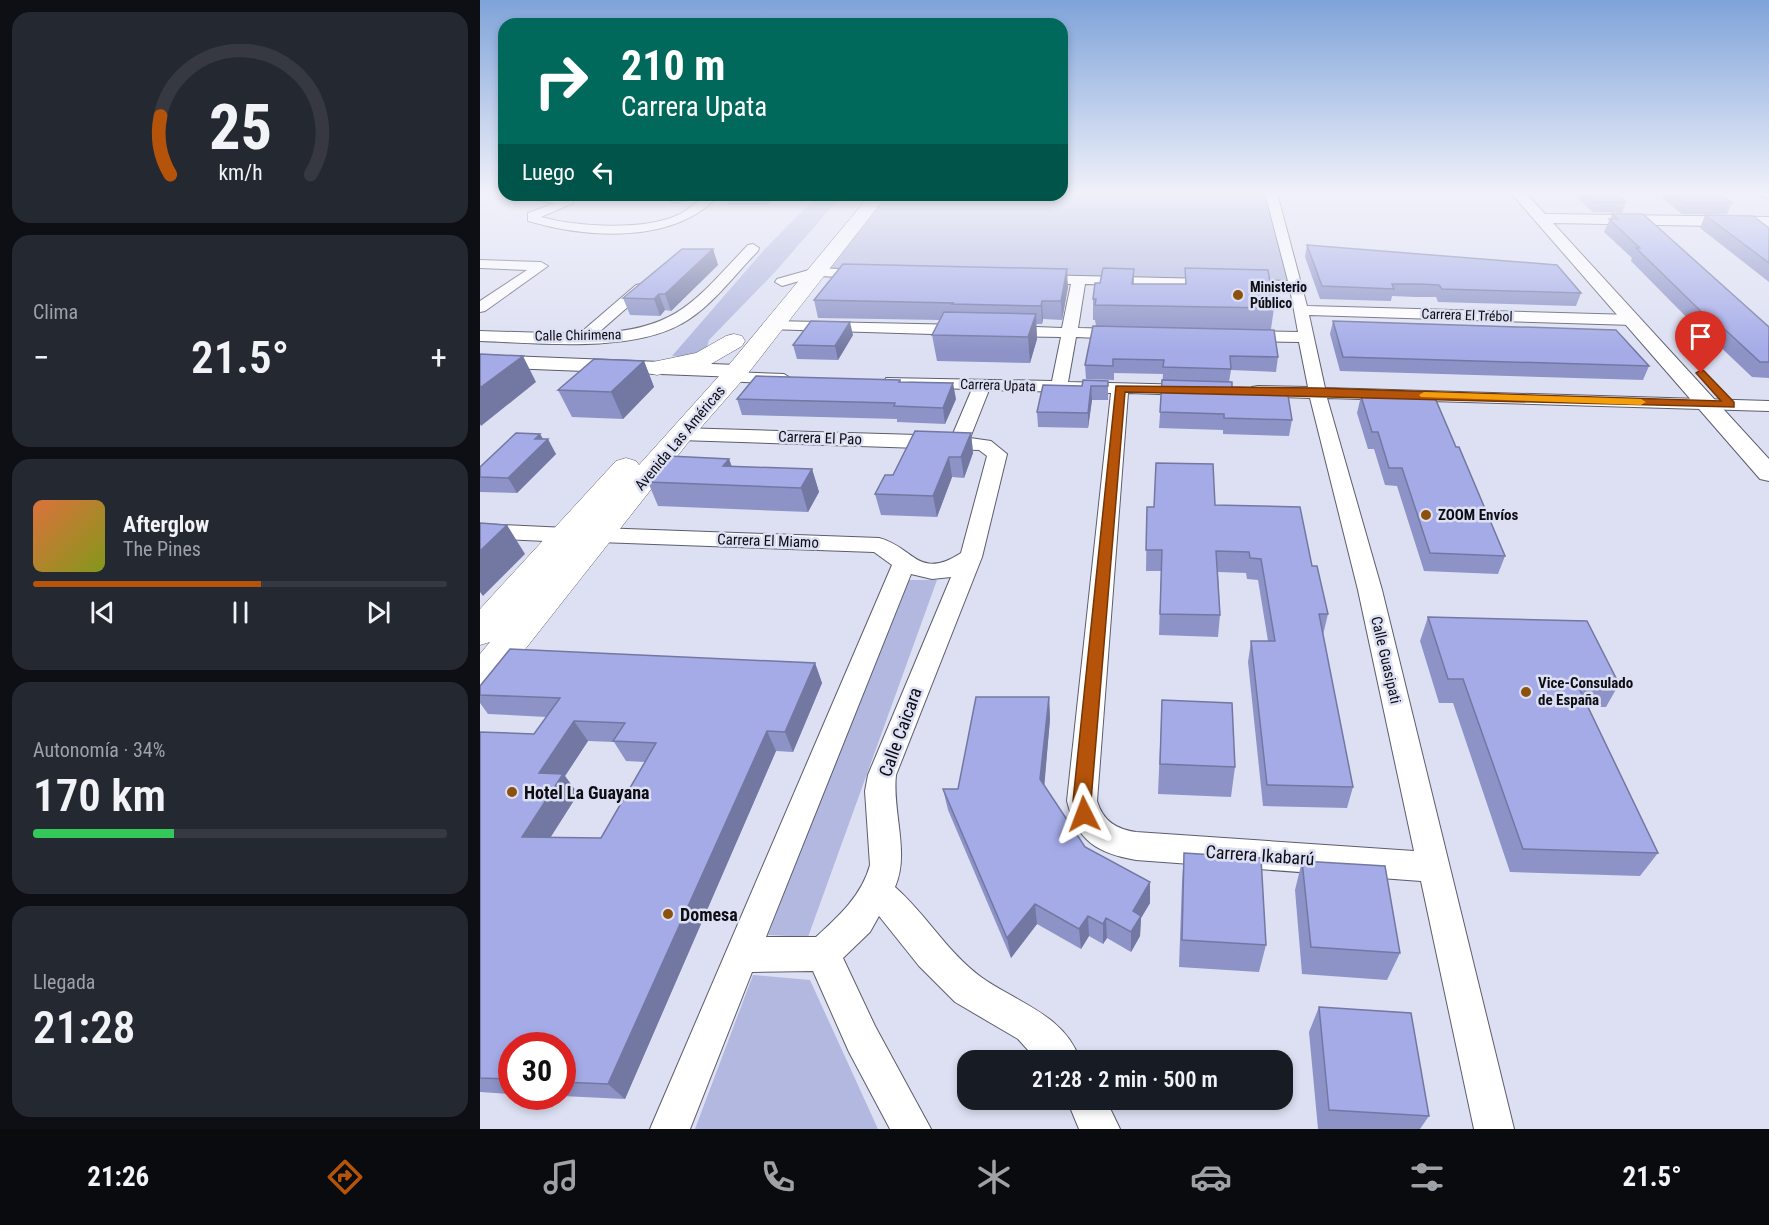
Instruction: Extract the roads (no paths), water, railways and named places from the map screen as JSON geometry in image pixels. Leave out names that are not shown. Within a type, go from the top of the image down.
[{"type":"main road","name":"Avenida Las Américas","points":[[480,680],[680,434],[751,330],[828,246]]},
{"type":"main road","name":"Avenida Las Américas","points":[[768,299],[782,282],[810,264]]},
{"type":"main road","name":"Avenida Las Américas","points":[[480,632],[567,535],[722,373],[751,330]]},
{"type":"main road","points":[[657,368],[703,359],[751,330]]},
{"type":"street","name":"Calle Guasipati","points":[[1285,246],[1296,285],[1317,392],[1370,590],[1494,1129]]},
{"type":"street","points":[[1572,246],[1633,320],[1719,404],[1769,448]]},
{"type":"street","points":[[1575,246],[1719,404],[1769,474]]},
{"type":"street","name":"Calle Chirimena","points":[[480,336],[583,338],[622,335],[673,322],[687,313],[753,248]]},
{"type":"street","points":[[480,264],[541,266],[480,308]]},
{"type":"street","points":[[810,264],[876,274]]},
{"type":"street","points":[[1019,278],[1296,285]]},
{"type":"street","points":[[1059,387],[1079,280]]},
{"type":"street","points":[[583,338],[641,288]]},
{"type":"street","name":"Carrera El Trébol","points":[[1301,310],[1633,320]]},
{"type":"street","points":[[751,330],[1141,334]]},
{"type":"street","points":[[1223,336],[1306,338]]},
{"type":"street","points":[[480,362],[657,368],[796,379]]},
{"type":"street","points":[[480,371],[722,373]]},
{"type":"street","name":"Carrera Upata","points":[[878,381],[1212,390]]},
{"type":"street","points":[[959,442],[983,384]]},
{"type":"street","name":"Carrera Ikabarú","points":[[1120,388],[1082,801],[1084,814],[1092,827],[1104,837],[1119,844],[1432,867]]},
{"type":"street","points":[[1236,390],[1769,406]]},
{"type":"street","name":"Carrera El Pao","points":[[680,434],[959,442]]},
{"type":"street","name":"Calle Caicara","points":[[824,954],[858,921],[876,892],[886,865],[880,791],[882,775],[971,557],[997,454],[984,445],[959,442]]},
{"type":"street","points":[[480,531],[567,535]]},
{"type":"street","name":"Carrera El Miamo","points":[[599,535],[879,545],[899,575],[951,571],[971,557]]},
{"type":"street","points":[[670,1129],[899,575]]},
{"type":"street","points":[[876,892],[891,906],[931,954],[968,989],[1031,1026],[1052,1050]]},
{"type":"street","points":[[741,955],[824,954],[862,1039],[911,1129]]},
{"type":"street","points":[[1091,1110],[1100,1129]]},
{"type":"place","name":"Ministerio Público","points":[[1238,295]]},
{"type":"place","name":"ZOOM Envíos","points":[[1426,515]]},
{"type":"place","name":"Vice-Consulado de España","points":[[1526,692]]},
{"type":"place","name":"Hotel La Guayana","points":[[512,792]]},
{"type":"place","name":"Domesa","points":[[668,914]]}]
